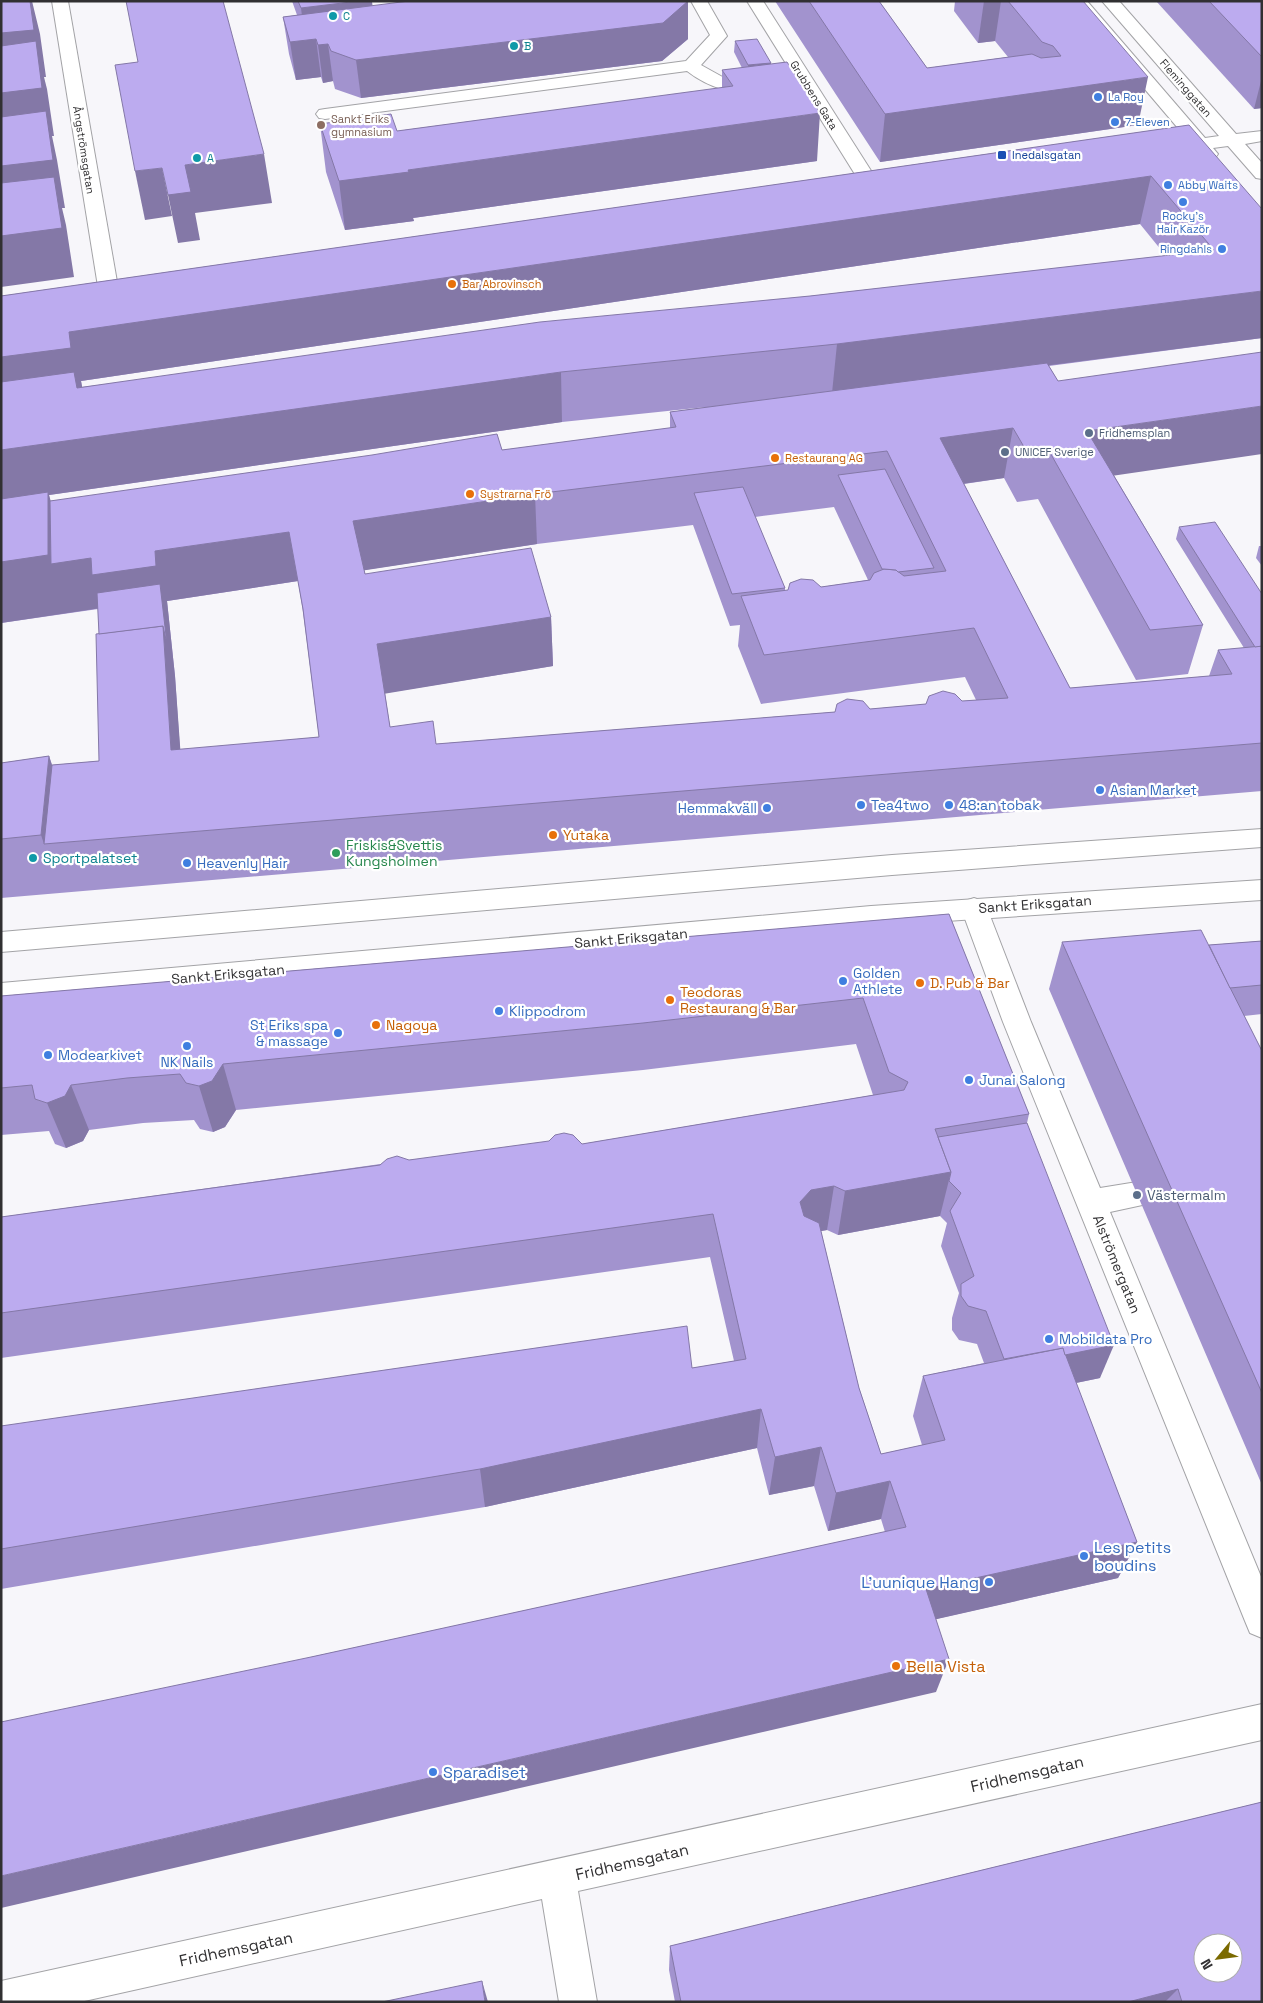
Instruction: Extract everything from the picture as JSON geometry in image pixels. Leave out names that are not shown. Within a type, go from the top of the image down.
[{"type":"street","name":"Ångströmsgatan","points":[[60,1],[110,299]]},
{"type":"street","points":[[325,114],[692,65],[718,36],[699,1]]},
{"type":"street","name":"Grubbens Gata","points":[[755,1],[873,188]]},
{"type":"street","name":"Fleminggatan","points":[[1078,1],[1219,166]]},
{"type":"street","name":"Fleminggatan","points":[[1110,1],[1262,174]]},
{"type":"street","points":[[692,65],[707,79],[740,89],[805,81]]},
{"type":"street","points":[[1147,151],[1262,136]]},
{"type":"street","points":[[854,191],[893,186]]},
{"type":"street","points":[[90,302],[130,296]]},
{"type":"street","points":[[1,942],[872,867],[1262,838]]},
{"type":"street","name":"Sankt Eriksgatan","points":[[1,994],[974,908],[1262,890]]},
{"type":"street","name":"Alströmergatan","points":[[974,908],[1013,1013],[1262,1621]]},
{"type":"street","points":[[1092,1202],[1137,1195]]},
{"type":"street","name":"Fridhemsgatan","points":[[1,2000],[557,1879],[1262,1722]]},
{"type":"street","points":[[557,1879],[578,2002]]},
{"type":"building","points":[[1,1],[30,1],[34,30],[1,33]]},
{"type":"building","name":"A","points":[[126,1],[223,1],[264,154],[185,165],[191,192],[168,195],[162,168],[135,171],[115,65],[138,62]]},
{"type":"building","points":[[298,1],[359,1],[301,8]]},
{"type":"building","points":[[409,1],[688,1],[663,23],[356,60],[331,51],[328,44],[318,45],[316,39],[290,42],[283,17]]},
{"type":"building","points":[[809,1],[879,1],[927,68],[1032,54],[1041,58],[1061,56],[1053,46],[1042,42],[1008,1],[1083,1],[1148,77],[885,114]]},
{"type":"building","points":[[1209,1],[1262,1],[1262,57]]},
{"type":"building","points":[[757,39],[771,63],[748,65],[735,41]]},
{"type":"building","points":[[36,41],[42,88],[1,93],[1,46]]},
{"type":"building","points":[[787,62],[820,113],[339,181],[320,124],[391,114],[397,131],[733,86],[722,70]]},
{"type":"building","points":[[46,111],[53,160],[1,166],[1,117]]},
{"type":"building","points":[[1189,125],[1262,209],[1262,291],[837,344],[561,372],[1,450],[1,382],[74,372],[77,388],[540,322],[810,296],[1214,250],[1151,176],[69,332],[71,348],[1,357],[1,296]]},
{"type":"building","points":[[54,177],[62,228],[1,236],[1,183]]},
{"type":"building","points":[[1262,352],[1262,406],[1087,431],[1203,625],[1150,630],[1048,449],[1027,452],[1013,428],[940,438],[1070,688],[1232,674],[1218,650],[1262,646],[1262,743],[44,844],[52,765],[99,761],[96,634],[163,626],[171,750],[319,737],[303,609],[289,532],[155,551],[156,566],[92,575],[91,558],[51,564],[50,501],[372,455],[497,434],[502,450],[676,427],[670,412],[1047,363],[1058,381]],"holes":[[[887,451],[946,571],[904,576],[896,570],[884,569],[874,573],[870,580],[821,587],[813,580],[801,579],[790,583],[788,590],[741,596],[764,655],[974,628],[1008,698],[962,701],[955,694],[943,691],[929,696],[926,704],[870,709],[863,701],[847,699],[837,704],[835,712],[436,744],[433,721],[390,727],[377,644],[551,617],[531,548],[365,574],[353,521],[535,494]]]},
{"type":"building","points":[[885,469],[934,568],[898,572],[896,570],[882,569],[838,475]]},
{"type":"building","points":[[743,487],[785,588],[732,594],[694,493]]},
{"type":"building","points":[[48,492],[48,555],[1,562],[1,499]]},
{"type":"building","points":[[1215,522],[1262,594],[1262,646],[1255,647],[1179,527]]},
{"type":"building","points":[[160,584],[167,644],[163,626],[99,634],[97,593]]},
{"type":"building","points":[[49,756],[41,835],[1,839],[1,763]]},
{"type":"building","points":[[949,914],[1029,1114],[935,1129],[951,1172],[845,1191],[834,1186],[811,1190],[800,1202],[804,1216],[819,1223],[859,1388],[881,1454],[945,1440],[923,1376],[1063,1348],[1137,1542],[926,1589],[949,1659],[1,1876],[1,1722],[311,1657],[906,1527],[890,1481],[836,1493],[821,1447],[775,1457],[761,1409],[480,1469],[1,1549],[1,1426],[687,1326],[692,1368],[746,1359],[713,1214],[1,1313],[1,1217],[380,1165],[387,1159],[397,1156],[409,1160],[549,1141],[555,1135],[564,1133],[573,1135],[582,1144],[904,1090],[908,1082],[889,1072],[863,998],[643,1023],[223,1064],[212,1081],[199,1086],[186,1083],[180,1074],[127,1078],[71,1085],[65,1096],[47,1103],[35,1099],[32,1085],[1,1088],[1,996]]},
{"type":"building","points":[[1201,930],[1262,1051],[1262,1393],[1062,942]]},
{"type":"building","points":[[1262,941],[1262,985],[1230,988],[1209,945]]},
{"type":"building","points":[[1027,1123],[1114,1345],[1065,1355],[1063,1348],[1004,1359],[986,1311],[968,1306],[961,1296],[961,1284],[974,1276],[950,1211],[961,1193],[949,1181],[951,1172],[938,1137]]},
{"type":"building","points":[[1262,1802],[1262,2002],[1182,2002],[1178,1989],[1128,2002],[681,2002],[670,1946]]},
{"type":"building","points":[[482,1981],[485,2002],[382,2002]]},
{"type":"place","name":"C","points":[[333,16]]},
{"type":"place","name":"B","points":[[514,46]]},
{"type":"place","name":"La Roy","points":[[1098,97]]},
{"type":"place","name":"7-Eleven","points":[[1115,122]]},
{"type":"place","name":"Sankt Eriks gymnasium","points":[[321,125]]},
{"type":"place","name":"Inedalsgatan","points":[[1002,155]]},
{"type":"place","name":"A","points":[[197,158]]},
{"type":"place","name":"Abby Waits","points":[[1168,185]]},
{"type":"place","name":"Rocky's Hair Kazör","points":[[1183,202]]},
{"type":"place","name":"Ringdahls","points":[[1222,249]]},
{"type":"place","name":"Bar Abrovinsch","points":[[452,284]]},
{"type":"place","name":"Fridhemsplan","points":[[1089,433]]},
{"type":"place","name":"UNICEF Sverige","points":[[1005,452]]},
{"type":"place","name":"Restaurang AG","points":[[775,458]]},
{"type":"place","name":"Systrarna Frö","points":[[470,494]]},
{"type":"place","name":"Asian Market","points":[[1100,790]]},
{"type":"place","name":"Tea4two","points":[[861,805]]},
{"type":"place","name":"48:an tobak","points":[[949,805]]},
{"type":"place","name":"Hemmakväll","points":[[767,808]]},
{"type":"place","name":"Yutaka","points":[[553,835]]},
{"type":"place","name":"Friskis&Svettis Kungsholmen","points":[[336,853]]},
{"type":"place","name":"Sportpalatset","points":[[33,858]]},
{"type":"place","name":"Heavenly Hair","points":[[187,863]]},
{"type":"place","name":"Golden Athlete","points":[[843,981]]},
{"type":"place","name":"D. Pub & Bar","points":[[920,983]]},
{"type":"place","name":"Teodoras Restaurang & Bar","points":[[670,1000]]},
{"type":"place","name":"Klippodrom","points":[[499,1011]]},
{"type":"place","name":"Nagoya","points":[[376,1025]]},
{"type":"place","name":"St Eriks spa & massage","points":[[338,1033]]},
{"type":"place","name":"NK Nails","points":[[187,1046]]},
{"type":"place","name":"Modearkivet","points":[[48,1055]]},
{"type":"place","name":"Junai Salong","points":[[969,1080]]},
{"type":"place","name":"Västermalm","points":[[1137,1195]]},
{"type":"place","name":"Mobildata Pro","points":[[1049,1339]]},
{"type":"place","name":"Les petits boudins","points":[[1084,1556]]},
{"type":"place","name":"L'uunique Hang","points":[[989,1582]]},
{"type":"place","name":"Bella Vista","points":[[896,1666]]},
{"type":"place","name":"Sparadiset","points":[[433,1772]]}]
